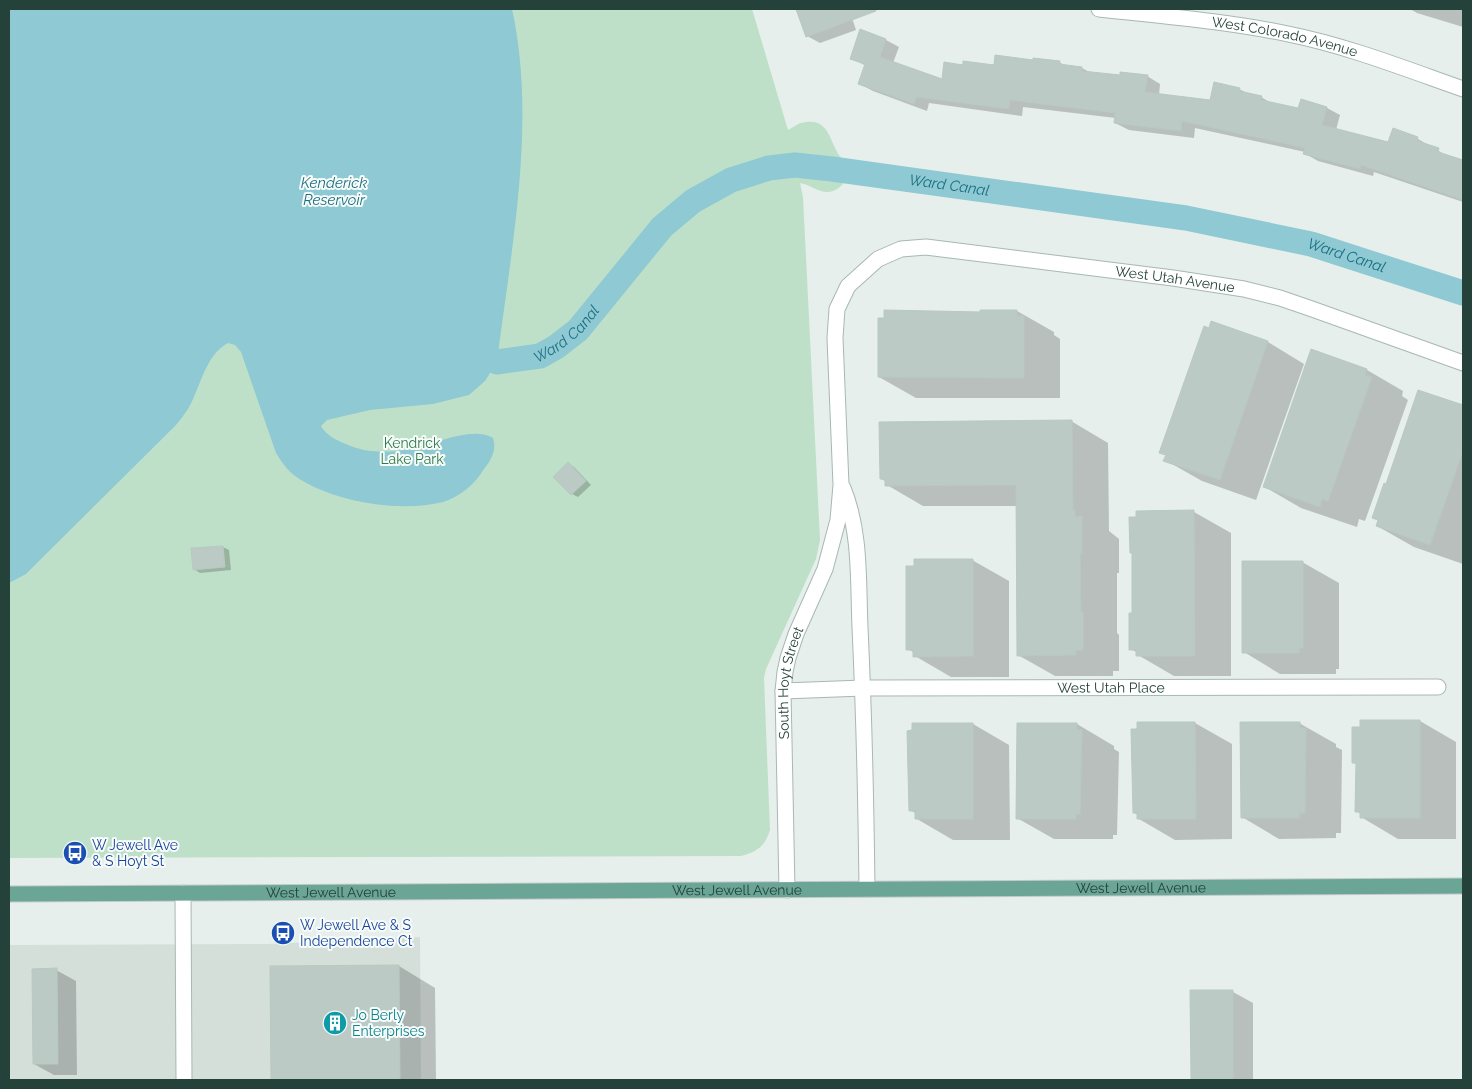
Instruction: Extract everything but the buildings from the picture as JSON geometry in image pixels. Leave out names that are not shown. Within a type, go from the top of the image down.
[{"type":"main road","name":"West Jewell Avenue","points":[[9,894],[1463,886]]},
{"type":"street","name":"West Colorado Avenue","points":[[1099,9],[1224,24],[1288,34],[1358,52],[1463,89]]},
{"type":"street","name":"West Utah Avenue","points":[[878,259],[901,249],[926,247],[1217,284],[1280,298],[1463,363]]},
{"type":"street","name":"South Hoyt Street","points":[[787,890],[783,691],[785,672],[791,650],[825,569],[838,520],[841,485],[835,338],[836,315],[848,286],[878,259]]},
{"type":"street","name":"South Hoyt Street","points":[[841,485],[848,501],[855,530],[863,688],[866,889]]},
{"type":"street","name":"West Utah Place","points":[[783,691],[863,688],[1438,686]]},
{"type":"street","points":[[183,893],[184,1080]]},
{"type":"shaded area","points":[[420,937],[421,1080],[9,1080],[9,945],[267,944]]},
{"type":"green space","name":"Kendrick Lake Park","points":[[9,9],[752,9],[788,130],[801,123],[815,122],[821,124],[828,132],[847,168],[845,181],[834,191],[822,191],[800,183],[803,197],[820,540],[816,559],[766,669],[764,678],[770,830],[760,848],[741,856],[9,858]]},
{"type":"water","name":"Kenderick Reservoir","points":[[9,9],[512,9],[519,52],[522,96],[522,141],[514,230],[497,362],[485,381],[469,395],[433,404],[370,410],[327,420],[321,426],[328,435],[335,439],[362,450],[379,452],[414,448],[465,435],[485,435],[493,438],[494,451],[491,458],[472,485],[455,497],[443,502],[407,506],[367,503],[347,499],[310,485],[292,474],[276,453],[241,352],[235,345],[228,343],[220,348],[208,364],[188,409],[176,425],[26,574],[9,583]]},
{"type":"waterway","name":"Ward Canal","points":[[497,362],[540,356],[556,347],[578,330],[662,227],[693,201],[731,180],[769,168],[795,165],[1186,218],[1311,244],[1463,293]]},
{"type":"place","name":"W Jewell Ave & S Hoyt St","points":[[75,853]]},
{"type":"place","name":"W Jewell Ave & S Independence Ct","points":[[283,933]]},
{"type":"place","name":"Jo Berly Enterprises","points":[[335,1023]]}]
